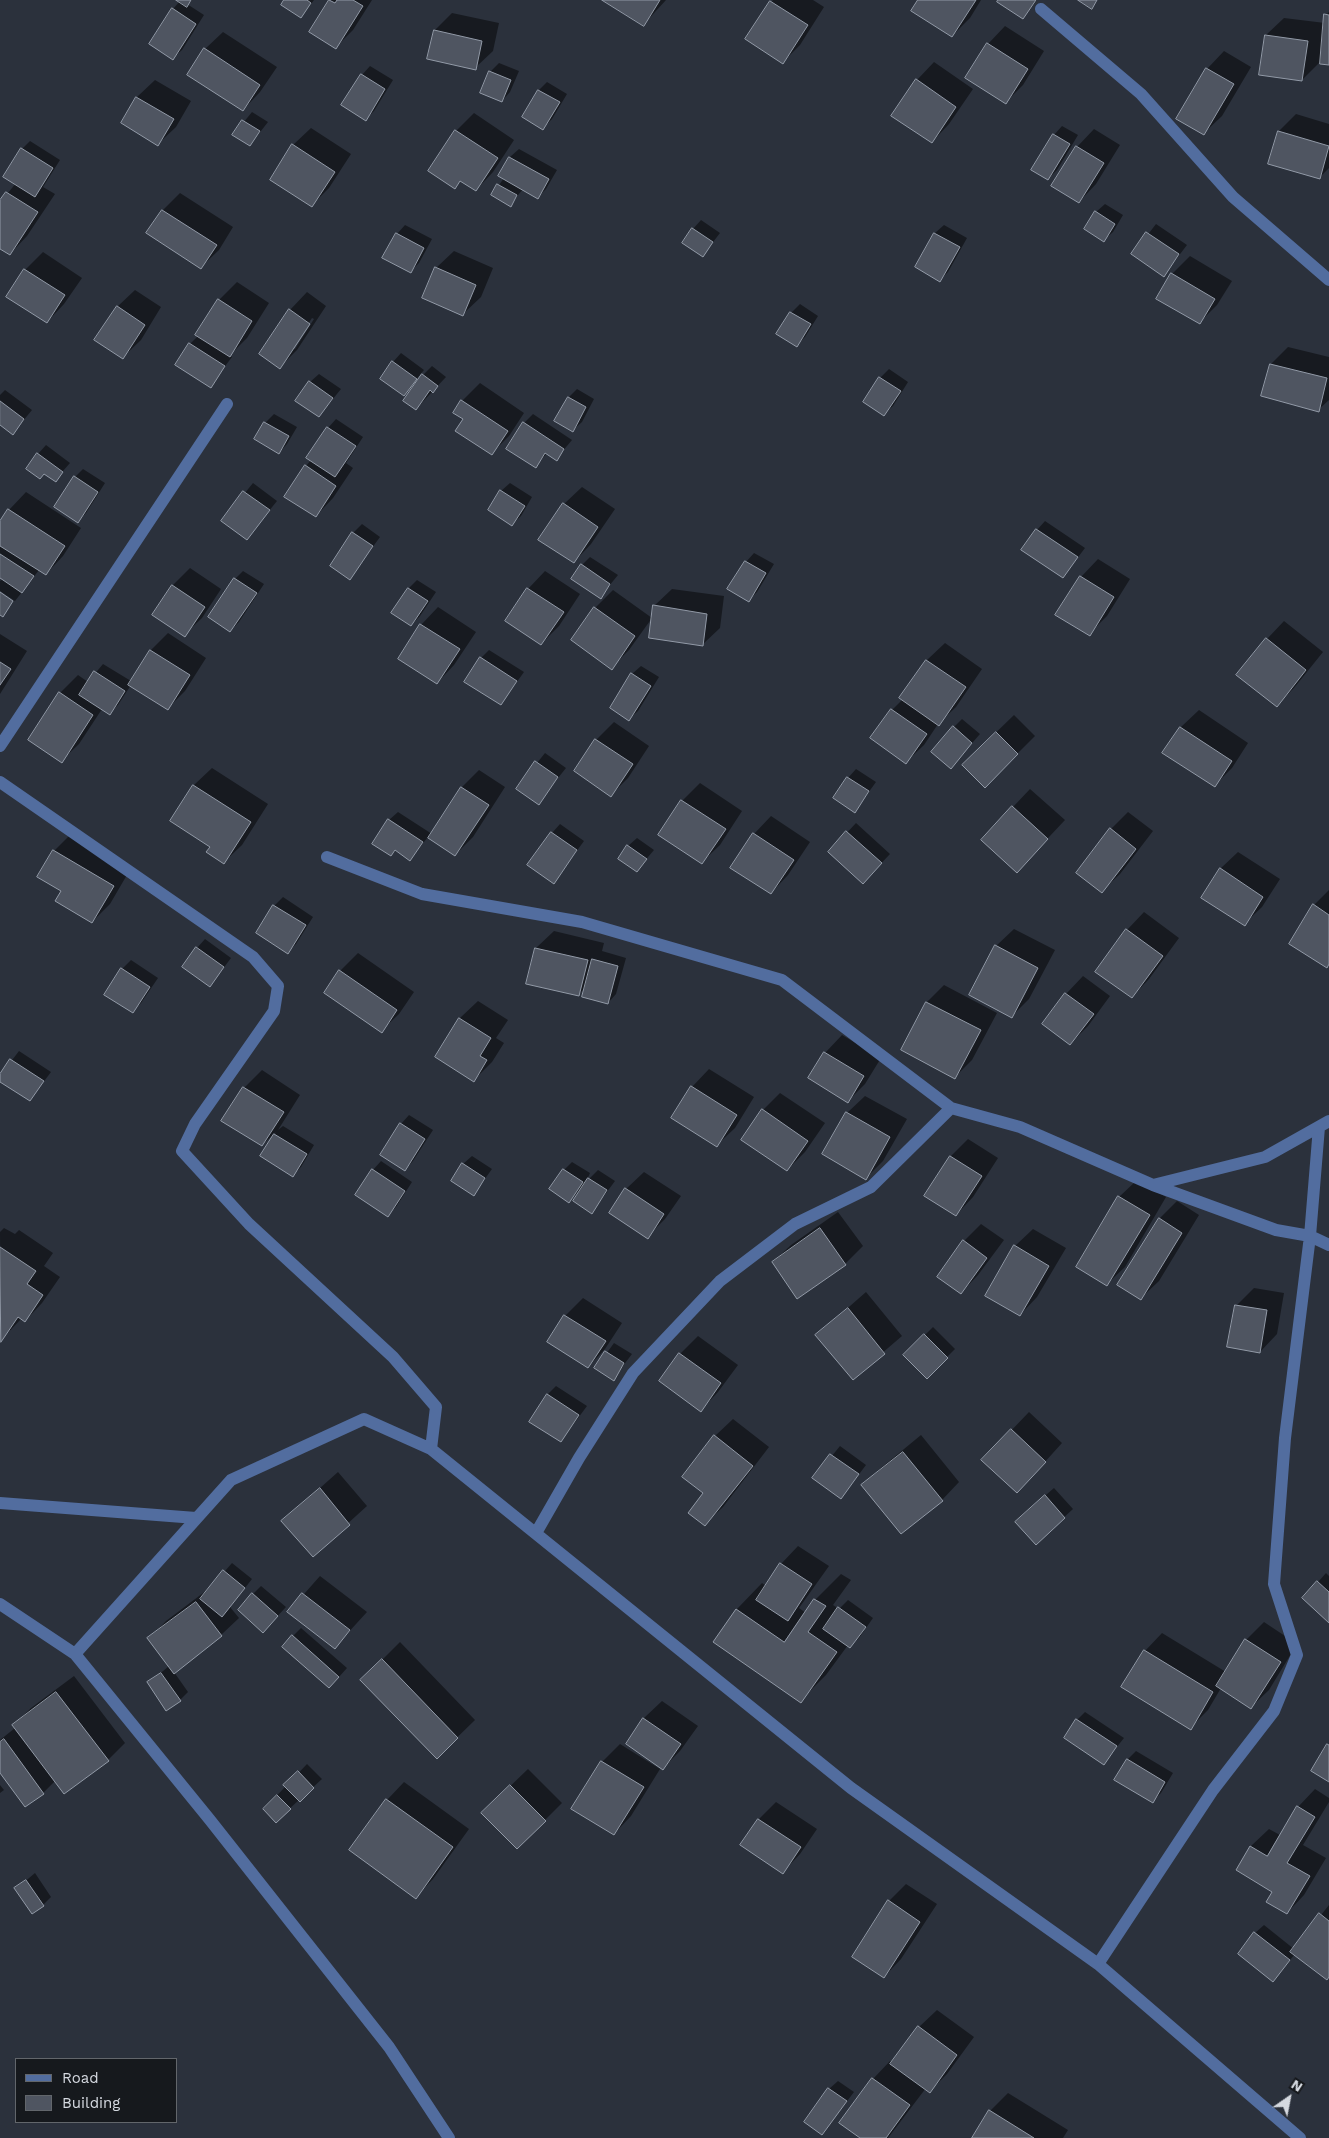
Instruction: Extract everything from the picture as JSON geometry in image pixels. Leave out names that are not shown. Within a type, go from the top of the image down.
[{"type":"street","points":[[1042,9],[1141,94],[1233,197],[1329,280]]},
{"type":"street","points":[[0,746],[227,404]]},
{"type":"street","points":[[0,782],[253,958],[278,986],[274,1011],[195,1124],[182,1152],[249,1224],[394,1357],[436,1407],[431,1449]]},
{"type":"street","points":[[327,857],[422,894],[582,922],[782,980],[951,1108],[1020,1127],[1153,1185],[1276,1230],[1310,1236],[1329,1246]]},
{"type":"street","points":[[536,1533],[579,1458],[633,1373],[720,1281],[795,1224],[871,1187],[951,1108]]},
{"type":"street","points":[[1153,1185],[1265,1157],[1324,1124]]},
{"type":"street","points":[[1098,1964],[1213,1790],[1274,1712],[1297,1655],[1274,1584],[1285,1438],[1324,1124]]},
{"type":"street","points":[[75,1654],[231,1480],[364,1420],[431,1449],[851,1788],[1098,1964],[1300,2138]]},
{"type":"street","points":[[0,1503],[196,1518]]},
{"type":"street","points":[[0,1604],[75,1654],[210,1820],[389,2048],[449,2138]]},
{"type":"building","points":[[176,0],[191,0],[187,7]]},
{"type":"building","points":[[284,0],[307,0],[311,3],[301,18],[281,5]]},
{"type":"building","points":[[329,0],[335,3],[337,0],[353,0],[363,6],[336,49],[309,32]]},
{"type":"building","points":[[602,0],[660,0],[644,26]]},
{"type":"building","points":[[918,0],[976,0],[952,37],[911,11]]},
{"type":"building","points":[[998,0],[1036,0],[1023,19],[997,2]]},
{"type":"building","points":[[1078,0],[1097,0],[1092,9]]},
{"type":"building","points":[[770,1],[808,25],[783,64],[745,39]]},
{"type":"building","points":[[172,8],[196,24],[173,60],[149,44]]},
{"type":"building","points":[[1324,14],[1329,15],[1329,65],[1320,64]]},
{"type":"building","points":[[434,30],[482,41],[476,70],[427,59]]},
{"type":"building","points":[[1265,35],[1308,41],[1302,81],[1259,75]]},
{"type":"building","points":[[987,43],[1028,69],[1006,104],[965,78]]},
{"type":"building","points":[[204,48],[260,85],[243,111],[187,75]]},
{"type":"building","points":[[1206,68],[1234,84],[1204,135],[1176,119]]},
{"type":"building","points":[[489,71],[511,80],[502,102],[480,93]]},
{"type":"building","points":[[361,74],[385,89],[366,121],[341,105]]},
{"type":"building","points":[[916,79],[956,107],[932,143],[891,116]]},
{"type":"building","points":[[538,90],[560,102],[543,130],[522,117]]},
{"type":"building","points":[[136,97],[174,119],[158,146],[121,123]]},
{"type":"building","points":[[242,120],[260,131],[250,146],[232,135]]},
{"type":"building","points":[[455,130],[498,158],[476,191],[460,181],[455,189],[428,171]]},
{"type":"building","points":[[1278,131],[1329,146],[1320,179],[1268,164]]},
{"type":"building","points":[[1053,134],[1070,144],[1048,180],[1031,170]]},
{"type":"building","points":[[292,144],[335,172],[312,207],[270,180]]},
{"type":"building","points":[[1076,146],[1104,163],[1079,203],[1051,186]]},
{"type":"building","points":[[21,148],[53,168],[35,197],[3,177]]},
{"type":"building","points":[[509,157],[549,179],[538,199],[498,176]]},
{"type":"building","points":[[497,184],[517,195],[511,207],[491,195]]},
{"type":"building","points":[[6,192],[38,212],[10,255],[0,249],[0,200]]},
{"type":"building","points":[[162,210],[217,245],[201,269],[146,233]]},
{"type":"building","points":[[1095,211],[1115,224],[1104,242],[1084,229]]},
{"type":"building","points":[[692,228],[713,242],[703,257],[682,243]]},
{"type":"building","points":[[1146,232],[1179,254],[1164,277],[1131,254]]},
{"type":"building","points":[[396,233],[424,248],[411,273],[382,258]]},
{"type":"building","points":[[934,233],[960,247],[940,282],[915,267]]},
{"type":"building","points":[[435,267],[476,285],[463,316],[422,298]]},
{"type":"building","points":[[24,269],[65,295],[47,323],[6,297]]},
{"type":"building","points":[[1171,273],[1215,299],[1200,324],[1156,299]]},
{"type":"building","points":[[218,299],[252,321],[230,357],[195,335]]},
{"type":"building","points":[[117,306],[145,325],[123,359],[94,340]]},
{"type":"building","points":[[289,309],[310,324],[280,369],[259,354]]},
{"type":"building","points":[[790,312],[811,324],[797,347],[776,334]]},
{"type":"building","points":[[189,343],[225,366],[211,388],[175,365]]},
{"type":"building","points":[[392,361],[417,379],[404,396],[380,379]]},
{"type":"building","points":[[1270,364],[1327,378],[1319,412],[1261,396]]},
{"type":"building","points":[[422,374],[438,386],[433,393],[430,390],[416,410],[403,401]]},
{"type":"building","points":[[879,377],[901,391],[884,416],[863,402]]},
{"type":"building","points":[[309,381],[333,398],[319,417],[295,401]]},
{"type":"building","points":[[568,397],[586,407],[573,432],[554,421]]},
{"type":"building","points":[[461,400],[508,431],[492,455],[455,431],[463,419],[453,413]]},
{"type":"building","points":[[0,401],[24,419],[13,435],[0,425]]},
{"type":"building","points":[[264,422],[289,436],[279,454],[254,439]]},
{"type":"building","points":[[523,422],[564,449],[557,461],[545,453],[536,468],[506,449]]},
{"type":"building","points":[[327,427],[356,446],[335,477],[306,458]]},
{"type":"building","points":[[37,453],[63,472],[56,482],[44,474],[40,479],[26,469]]},
{"type":"building","points":[[305,465],[336,486],[316,517],[284,497]]},
{"type":"building","points":[[74,476],[98,492],[78,523],[54,507]]},
{"type":"building","points":[[500,490],[525,506],[512,526],[488,510]]},
{"type":"building","points":[[243,491],[270,510],[247,540],[221,521]]},
{"type":"building","points":[[563,503],[598,527],[574,563],[538,540]]},
{"type":"building","points":[[8,509],[65,546],[46,575],[0,546],[0,521]]},
{"type":"building","points":[[1036,529],[1078,557],[1063,578],[1021,550]]},
{"type":"building","points":[[352,532],[373,546],[350,580],[330,566]]},
{"type":"building","points":[[0,554],[34,576],[22,593],[0,578]]},
{"type":"building","points":[[745,561],[766,573],[749,602],[727,589]]},
{"type":"building","points":[[581,564],[610,584],[601,599],[571,579]]},
{"type":"building","points":[[1080,576],[1114,597],[1090,636],[1055,615]]},
{"type":"building","points":[[234,578],[257,593],[230,632],[208,617]]},
{"type":"building","points":[[172,585],[205,607],[185,637],[152,615]]},
{"type":"building","points":[[408,588],[428,601],[411,626],[391,613]]},
{"type":"building","points":[[527,588],[564,612],[541,645],[505,621]]},
{"type":"building","points":[[0,592],[13,601],[3,617],[0,615]]},
{"type":"building","points":[[653,605],[707,614],[703,646],[649,638]]},
{"type":"building","points":[[594,607],[635,636],[612,670],[571,640]]},
{"type":"building","points":[[420,624],[460,649],[437,684],[398,659]]},
{"type":"building","points":[[1266,638],[1306,670],[1277,707],[1236,675]]},
{"type":"building","points":[[150,650],[190,675],[168,710],[128,685]]},
{"type":"building","points":[[480,657],[517,681],[501,705],[464,682]]},
{"type":"building","points":[[926,660],[966,687],[939,726],[899,698]]},
{"type":"building","points":[[0,662],[11,669],[0,685]]},
{"type":"building","points":[[94,671],[125,691],[110,715],[79,695]]},
{"type":"building","points":[[631,673],[651,686],[629,721],[610,708]]},
{"type":"building","points":[[59,692],[93,715],[62,763],[28,740]]},
{"type":"building","points":[[891,709],[927,734],[906,764],[870,738]]},
{"type":"building","points":[[953,726],[972,743],[951,769],[931,752]]},
{"type":"building","points":[[1180,727],[1232,761],[1215,787],[1162,753]]},
{"type":"building","points":[[996,732],[1018,754],[985,788],[962,765]]},
{"type":"building","points":[[595,739],[633,764],[611,797],[574,771]]},
{"type":"building","points":[[535,761],[558,777],[539,805],[516,789]]},
{"type":"building","points":[[847,777],[869,791],[855,813],[833,798]]},
{"type":"building","points":[[193,785],[251,822],[224,864],[206,852],[210,847],[170,821]]},
{"type":"building","points":[[461,787],[489,805],[455,856],[428,838]]},
{"type":"building","points":[[681,800],[726,829],[702,864],[658,835]]},
{"type":"building","points":[[1012,806],[1048,839],[1017,873],[981,840]]},
{"type":"building","points":[[388,819],[423,842],[410,861],[395,850],[391,856],[372,844]]},
{"type":"building","points":[[1110,828],[1136,849],[1102,893],[1076,873]]},
{"type":"building","points":[[846,831],[882,863],[863,884],[828,852]]},
{"type":"building","points":[[551,832],[577,850],[554,884],[527,865]]},
{"type":"building","points":[[753,833],[794,860],[771,894],[730,868]]},
{"type":"building","points":[[627,845],[647,859],[637,872],[618,859]]},
{"type":"building","points":[[53,850],[114,886],[92,923],[55,901],[61,891],[37,877]]},
{"type":"building","points":[[1220,868],[1263,897],[1245,926],[1201,898]]},
{"type":"building","points":[[1313,904],[1329,915],[1329,964],[1327,968],[1289,944]]},
{"type":"building","points":[[273,905],[306,925],[288,954],[256,933]]},
{"type":"building","points":[[1126,929],[1163,956],[1132,998],[1095,972]]},
{"type":"building","points":[[995,945],[1038,968],[1012,1018],[969,995]]},
{"type":"building","points":[[196,947],[224,967],[210,987],[182,967]]},
{"type":"building","points":[[535,948],[588,960],[579,996],[526,984]]},
{"type":"building","points":[[592,959],[618,966],[608,1004],[582,997]]},
{"type":"building","points":[[121,968],[150,987],[133,1013],[104,995]]},
{"type":"building","points":[[339,970],[397,1010],[382,1033],[324,993]]},
{"type":"building","points":[[1065,993],[1094,1014],[1070,1045],[1042,1024]]},
{"type":"building","points":[[926,1002],[981,1030],[955,1079],[901,1050]]},
{"type":"building","points":[[459,1018],[491,1038],[480,1056],[487,1060],[474,1082],[435,1057]]},
{"type":"building","points":[[824,1052],[864,1076],[848,1103],[808,1078]]},
{"type":"building","points":[[10,1059],[44,1081],[30,1101],[0,1082],[0,1074]]},
{"type":"building","points":[[691,1086],[737,1115],[717,1147],[671,1118]]},
{"type":"building","points":[[243,1087],[284,1112],[262,1146],[221,1121]]},
{"type":"building","points":[[762,1109],[808,1141],[787,1171],[741,1140]]},
{"type":"building","points":[[846,1112],[890,1137],[866,1180],[822,1154]]},
{"type":"building","points":[[400,1123],[425,1139],[405,1171],[380,1155]]},
{"type":"building","points":[[274,1134],[307,1154],[293,1177],[260,1156]]},
{"type":"building","points":[[950,1156],[982,1176],[956,1216],[924,1196]]},
{"type":"building","points":[[462,1163],[485,1178],[474,1196],[451,1181]]},
{"type":"building","points":[[372,1169],[405,1191],[388,1217],[355,1195]]},
{"type":"building","points":[[563,1169],[583,1182],[569,1203],[549,1189]]},
{"type":"building","points":[[588,1178],[607,1190],[592,1214],[573,1201]]},
{"type":"building","points":[[625,1188],[664,1214],[648,1239],[609,1213]]},
{"type":"building","points":[[1118,1196],[1150,1215],[1107,1286],[1076,1267]]},
{"type":"building","points":[[1159,1218],[1182,1233],[1141,1300],[1117,1285]]},
{"type":"building","points":[[820,1228],[846,1265],[797,1299],[772,1262]]},
{"type":"building","points":[[963,1240],[987,1258],[961,1294],[937,1277]]},
{"type":"building","points":[[1014,1245],[1049,1266],[1020,1316],[985,1296]]},
{"type":"building","points":[[0,1247],[36,1271],[27,1284],[43,1295],[25,1322],[18,1317],[1,1342]]},
{"type":"building","points":[[1235,1305],[1267,1310],[1260,1353],[1227,1347]]},
{"type":"building","points":[[848,1308],[885,1354],[853,1380],[815,1335]]},
{"type":"building","points":[[564,1315],[606,1341],[588,1368],[547,1342]]},
{"type":"building","points":[[924,1334],[948,1358],[927,1379],[903,1355]]},
{"type":"building","points":[[605,1351],[624,1363],[614,1381],[594,1368]]},
{"type":"building","points":[[679,1353],[721,1383],[701,1412],[659,1381]]},
{"type":"building","points":[[547,1394],[579,1415],[561,1442],[529,1422]]},
{"type":"building","points":[[1011,1429],[1046,1462],[1017,1493],[981,1460]]},
{"type":"building","points":[[714,1435],[753,1466],[705,1526],[688,1513],[703,1493],[682,1477]]},
{"type":"building","points":[[903,1452],[943,1501],[901,1534],[861,1485]]},
{"type":"building","points":[[830,1454],[859,1474],[841,1499],[812,1478]]},
{"type":"building","points":[[320,1488],[350,1525],[313,1557],[281,1521]]},
{"type":"building","points":[[1045,1495],[1065,1518],[1036,1545],[1015,1522]]},
{"type":"building","points":[[780,1563],[812,1584],[788,1621],[756,1600]]},
{"type":"building","points":[[223,1570],[245,1588],[222,1617],[200,1599]]},
{"type":"building","points":[[1317,1581],[1329,1592],[1329,1623],[1302,1598]]},
{"type":"building","points":[[252,1593],[278,1616],[263,1633],[238,1610]]},
{"type":"building","points":[[302,1593],[350,1630],[335,1649],[287,1612]]},
{"type":"building","points":[[814,1599],[826,1606],[808,1632],[837,1652],[801,1703],[713,1642],[736,1609],[784,1642]]},
{"type":"building","points":[[196,1602],[222,1636],[174,1674],[147,1638]]},
{"type":"building","points":[[838,1607],[866,1627],[850,1648],[823,1629]]},
{"type":"building","points":[[292,1635],[339,1677],[329,1688],[282,1647]]},
{"type":"building","points":[[1245,1639],[1281,1662],[1251,1709],[1216,1686]]},
{"type":"building","points":[[1144,1650],[1213,1692],[1191,1730],[1121,1687]]},
{"type":"building","points":[[382,1659],[458,1738],[437,1759],[360,1680]]},
{"type":"building","points":[[161,1673],[181,1701],[166,1711],[147,1682]]},
{"type":"building","points":[[56,1692],[109,1761],[64,1794],[12,1725]]},
{"type":"building","points":[[643,1718],[681,1744],[663,1770],[626,1744]]},
{"type":"building","points":[[1076,1719],[1117,1746],[1104,1765],[1064,1738]]},
{"type":"building","points":[[4,1739],[44,1794],[25,1807],[0,1773],[0,1742]]},
{"type":"building","points":[[1327,1744],[1329,1745],[1329,1782],[1311,1771]]},
{"type":"building","points":[[1127,1759],[1165,1782],[1153,1803],[1114,1780]]},
{"type":"building","points":[[601,1761],[644,1787],[614,1835],[571,1809]]},
{"type":"building","points":[[298,1771],[314,1788],[300,1802],[283,1785]]},
{"type":"building","points":[[510,1785],[546,1821],[517,1849],[481,1813]]},
{"type":"building","points":[[277,1795],[291,1809],[276,1823],[263,1809]]},
{"type":"building","points":[[386,1799],[453,1847],[416,1899],[349,1850]]},
{"type":"building","points":[[1297,1806],[1315,1817],[1287,1863],[1310,1876],[1287,1914],[1266,1902],[1272,1892],[1236,1870],[1250,1846],[1267,1856]]},
{"type":"building","points":[[758,1819],[801,1847],[783,1874],[740,1845]]},
{"type":"building","points":[[26,1880],[44,1906],[32,1914],[14,1888]]},
{"type":"building","points":[[888,1900],[920,1922],[884,1978],[852,1957]]},
{"type":"building","points":[[1319,1913],[1329,1921],[1329,1977],[1327,1980],[1290,1952]]},
{"type":"building","points":[[1254,1932],[1290,1960],[1273,1982],[1238,1954]]},
{"type":"building","points":[[918,2026],[957,2055],[930,2093],[890,2064]]},
{"type":"building","points":[[872,2078],[910,2105],[886,2138],[860,2138],[839,2123]]},
{"type":"building","points":[[828,2088],[847,2101],[822,2135],[804,2122]]},
{"type":"building","points":[[989,2110],[1034,2138],[972,2138]]}]
